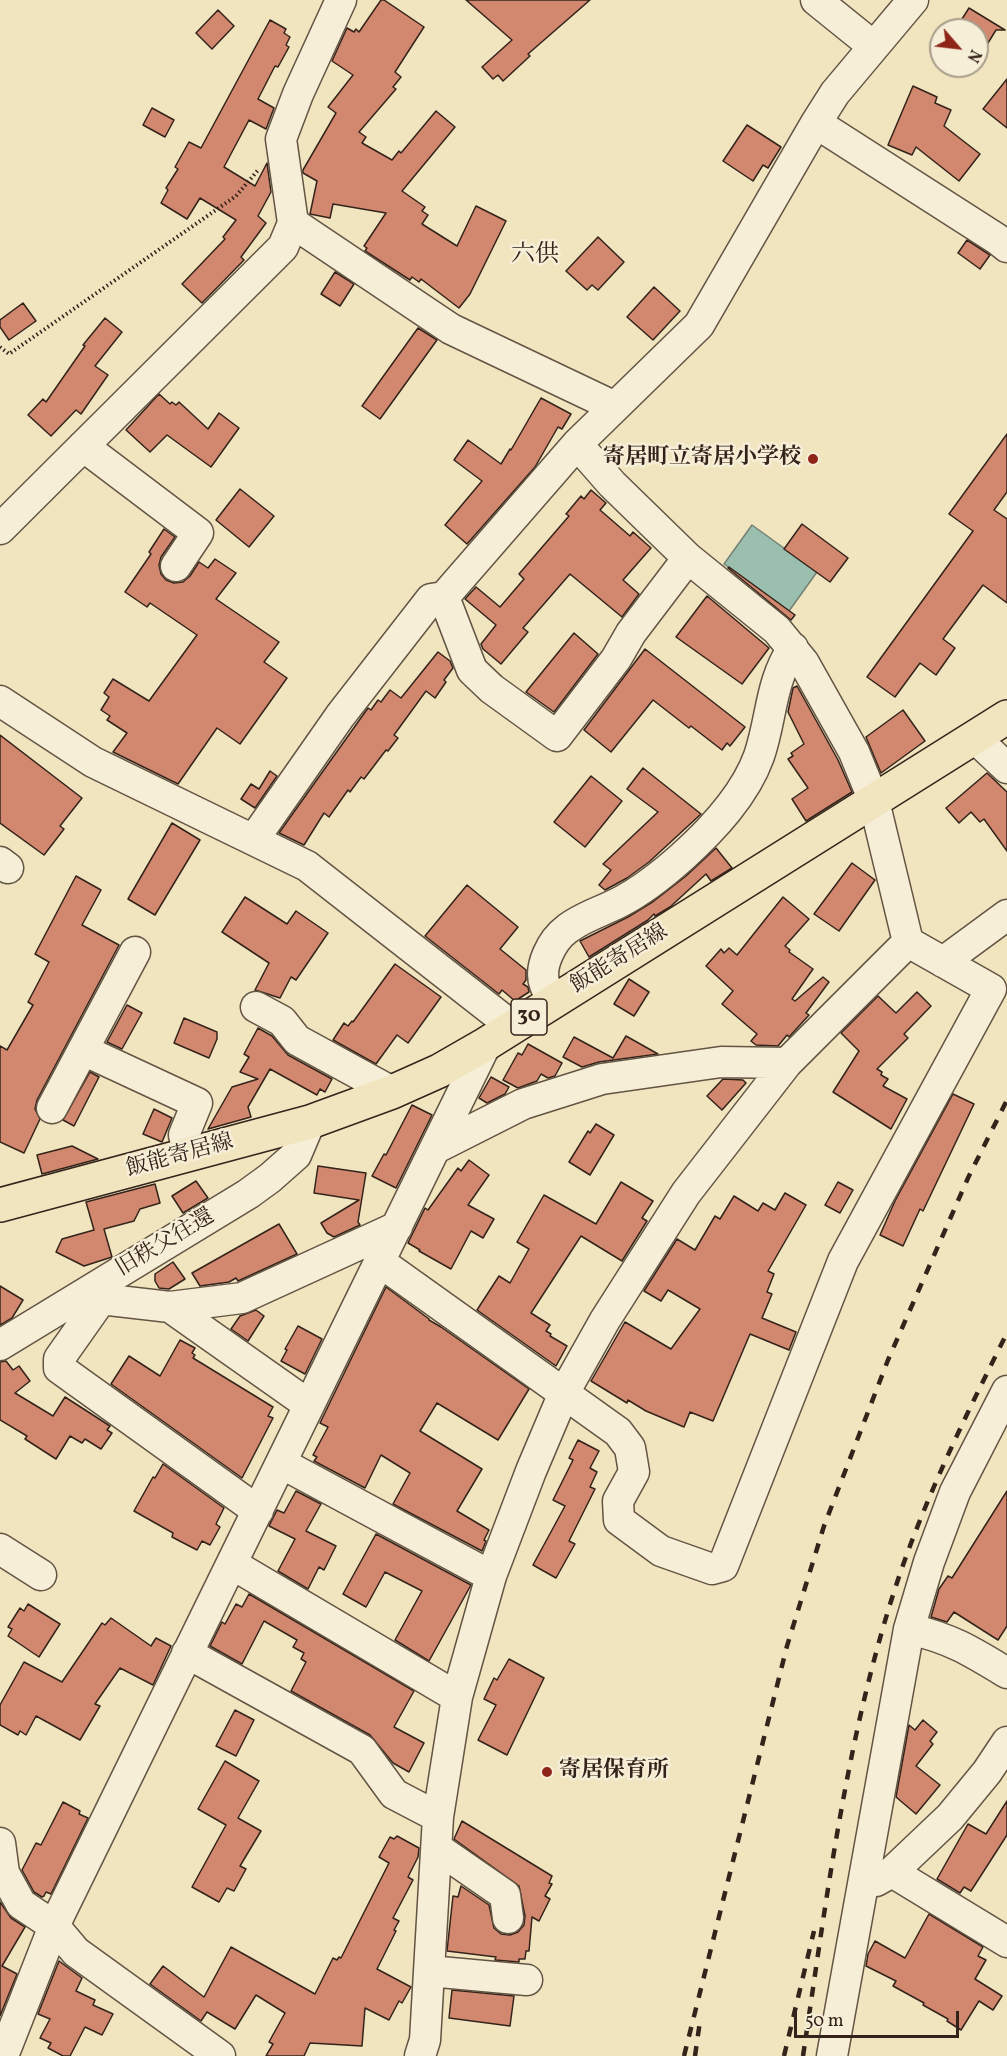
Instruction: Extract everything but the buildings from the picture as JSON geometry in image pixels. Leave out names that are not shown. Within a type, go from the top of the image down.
[{"type":"main road","name":"飯能寄居線","points":[[0,1205],[310,1122],[392,1092],[439,1071],[1007,717]]},
{"type":"street","points":[[0,529],[283,247],[293,224],[281,139],[298,94],[341,0]]},
{"type":"street","points":[[816,0],[873,46]]},
{"type":"street","points":[[254,838],[340,716],[431,599],[444,597],[578,444],[699,325],[835,93],[913,0]]},
{"type":"street","points":[[816,123],[1004,238]]},
{"type":"street","points":[[293,224],[451,329],[615,406]]},
{"type":"street","points":[[380,1262],[618,1432],[630,1448],[634,1472],[618,1501],[619,1520],[661,1551],[712,1569],[723,1566],[843,1261],[992,989],[908,942],[874,801],[854,752],[804,663],[793,648],[777,630],[688,558],[612,484],[578,444]]},
{"type":"street","points":[[83,446],[198,533],[176,566]]},
{"type":"street","points":[[444,597],[472,670],[492,689],[557,736],[616,660],[631,633],[688,558]]},
{"type":"street","points":[[553,1002],[544,984],[543,968],[556,939],[568,928],[622,902],[658,879],[719,820],[748,780],[760,753],[777,679],[783,663],[793,648]]},
{"type":"street","points":[[0,701],[93,762],[254,838],[307,866],[500,1035],[436,1148],[54,1926],[3,2056]]},
{"type":"street","points":[[975,738],[1007,768]]},
{"type":"street","points":[[943,962],[1007,915]]},
{"type":"street","points":[[420,2056],[425,2040],[438,1817],[457,1697],[491,1576],[564,1393],[605,1320],[686,1193],[787,1063],[908,942]]},
{"type":"street","points":[[52,1108],[135,952]]},
{"type":"street","points":[[255,1007],[282,1021],[297,1040],[392,1092]]},
{"type":"street","points":[[83,1050],[197,1103],[184,1135],[189,1155]]},
{"type":"street","points":[[436,1148],[523,1104],[602,1079],[721,1062],[787,1063]]},
{"type":"street","name":"旧秩父往還","points":[[0,1345],[90,1298],[248,1194],[296,1155],[310,1122]]},
{"type":"street","points":[[258,1511],[59,1368],[59,1359],[90,1298],[170,1306],[242,1298],[398,1227]]},
{"type":"street","points":[[170,1306],[309,1405]]},
{"type":"street","points":[[832,2056],[909,1629],[929,1562],[955,1492],[1007,1391]]},
{"type":"street","points":[[281,1463],[491,1576]]},
{"type":"street","points":[[0,1549],[41,1575]]},
{"type":"street","points":[[232,1564],[457,1697]]},
{"type":"street","points":[[909,1629],[958,1643],[1007,1673]]},
{"type":"street","points":[[187,1653],[362,1750],[394,1794],[438,1817]]},
{"type":"street","points":[[861,1890],[892,1872],[950,1817],[1002,1759]]},
{"type":"street","points":[[0,1843],[2,1877],[21,1904],[54,1926],[76,1952],[220,2056]]},
{"type":"street","points":[[436,1848],[506,1895],[508,1918]]},
{"type":"street","points":[[892,1872],[1007,1942]]},
{"type":"street","points":[[429,1971],[526,1980]]},
{"type":"path","points":[[0,347],[9,354],[236,196],[251,180],[281,139]]},
{"type":"shaded area","points":[[752,525],[817,572],[789,611],[724,564]]},
{"type":"railway","points":[[684,2056],[787,1646],[824,1526],[888,1360],[968,1178],[1007,1100]]},
{"type":"railway","points":[[803,2056],[838,1826],[876,1654],[892,1598],[916,1530],[959,1430],[1007,1333]]},
{"type":"railway","points":[[784,2056],[814,1931]]},
{"type":"railway","points":[[695,2056],[700,2021]]},
{"type":"place","name":"寄居町立寄居小学校","points":[[813,459]]},
{"type":"place","name":"寄居保育所","points":[[547,1772]]},
{"type":"district","name":"六供","points":[[535,257]]}]
